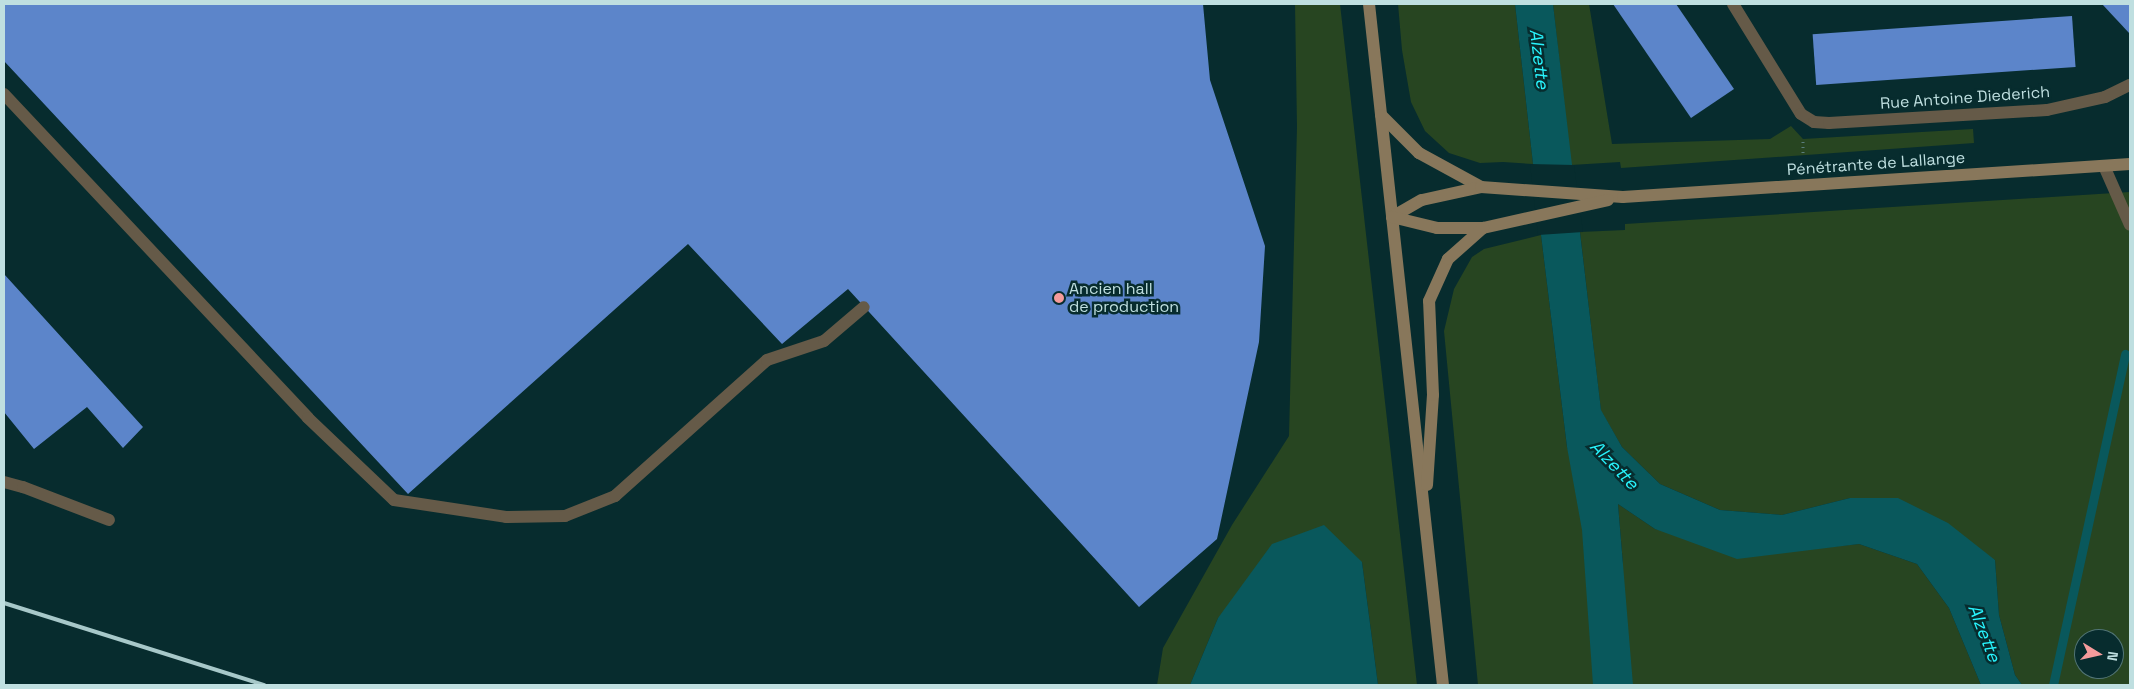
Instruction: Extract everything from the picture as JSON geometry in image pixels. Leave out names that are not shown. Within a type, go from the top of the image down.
[{"type":"main road","points":[[1369,4],[1442,685]]},
{"type":"main road","name":"Pénétrante de Lallange","points":[[1381,115],[1419,153],[1481,187]]},
{"type":"main road","name":"Pénétrante de Lallange","points":[[1392,217],[1422,200],[1481,187],[1623,197],[2130,164]]},
{"type":"main road","name":"Pénétrante de Lallange","points":[[1392,217],[1437,228],[1483,228],[1623,197]]},
{"type":"main road","name":"Pénétrante de Lallange","points":[[1424,517],[1433,395],[1429,301],[1448,259],[1483,228]]},
{"type":"street","name":"Rue Antoine Diederich","points":[[1733,4],[1801,114],[1814,122],[1829,124],[2047,110],[2105,97],[2130,86]]},
{"type":"street","points":[[4,94],[308,418],[394,500],[506,517],[565,516],[615,496],[767,360],[824,342],[864,307]]},
{"type":"street","points":[[2130,160],[2104,166],[2130,225]]},
{"type":"street","points":[[4,482],[23,487],[109,520]]},
{"type":"green space","points":[[1295,4],[1340,4],[1417,685],[1378,685],[1362,562],[1218,618],[1190,685],[1157,685],[1163,648],[1232,525],[1289,436],[1297,127]]},
{"type":"green space","points":[[1398,4],[1515,4],[1533,164],[1480,163],[1449,153],[1425,131],[1411,102],[1402,50]]},
{"type":"green space","points":[[1553,4],[1589,4],[1612,144],[1770,139],[1791,126],[1803,139],[1973,129],[1974,143],[1621,168],[1620,162],[1571,165]]},
{"type":"green space","points":[[2130,192],[2130,685],[2022,685],[2015,675],[1999,615],[1995,560],[1850,498],[1782,515],[1720,510],[1660,484],[1622,447],[1601,411],[1580,232],[1625,230],[1625,224]]},
{"type":"green space","points":[[1541,235],[1567,447],[1623,564],[1618,504],[1655,529],[1798,550],[1859,544],[1917,564],[1949,608],[1981,685],[1478,685],[1444,331],[1454,289],[1472,257],[1484,249]]},
{"type":"water","name":"Alzette","points":[[1515,4],[1553,4],[1601,410],[1622,447],[1660,484],[1720,510],[1782,515],[1850,498],[1898,498],[1948,523],[1995,560],[1999,615],[2015,675],[2022,685],[1981,685],[1949,608],[1917,564],[1859,544],[1737,559],[1655,529],[1618,504],[1633,685],[1593,685],[1582,530],[1567,447]]},
{"type":"water","points":[[1324,525],[1362,562],[1378,685],[1190,685],[1218,618],[1272,544]]},
{"type":"pier","points":[[1530,164],[1574,165],[1583,232],[1538,235]]},
{"type":"building","name":"Ancien hall de production","points":[[4,4],[1203,4],[1210,80],[1265,246],[1259,342],[1217,539],[1139,607],[848,289],[782,344],[688,244],[408,494],[4,61]]},
{"type":"building","points":[[1613,4],[1676,4],[1734,89],[1691,118]]},
{"type":"building","points":[[2102,4],[2130,4],[2130,34]]},
{"type":"building","points":[[2072,16],[2076,67],[1816,85],[1813,34]]},
{"type":"building","points":[[4,274],[143,427],[123,448],[87,407],[34,449],[4,412]]},
{"type":"waterway","points":[[2053,685],[2125,354]]},
{"type":"railway","points":[[4,603],[264,685]]},
{"type":"place","name":"Ancien hall de production","points":[[1059,298]]}]
